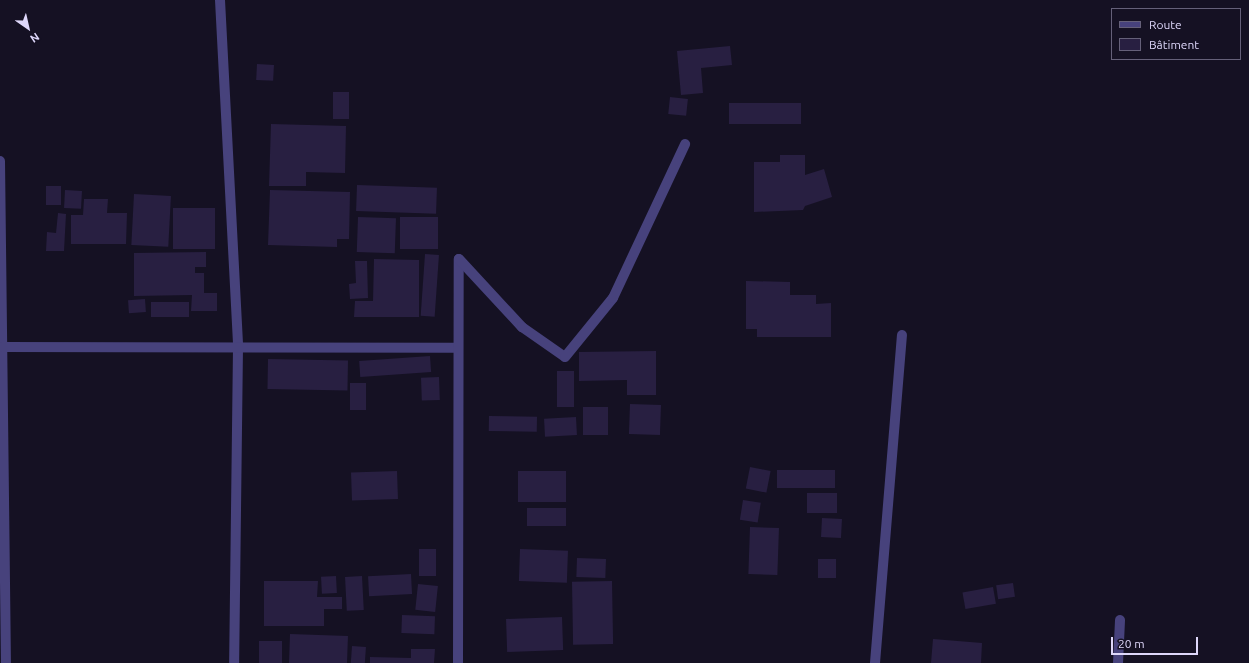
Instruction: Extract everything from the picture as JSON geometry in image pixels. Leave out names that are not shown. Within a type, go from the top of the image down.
[{"type":"street","points":[[220,0],[238,347],[234,663]]},
{"type":"street","points":[[458,663],[457,348],[459,259],[522,327],[566,356],[613,298],[685,144]]},
{"type":"street","points":[[0,160],[6,663]]},
{"type":"street","points":[[875,663],[902,335]]},
{"type":"street","points":[[2,347],[457,348]]},
{"type":"street","points":[[1118,663],[1120,620]]},
{"type":"building","points":[[730,46],[732,65],[701,68],[703,93],[681,95],[677,51]]},
{"type":"building","points":[[257,64],[274,65],[273,81],[256,80]]},
{"type":"building","points":[[333,92],[349,92],[349,119],[333,119]]},
{"type":"building","points":[[670,97],[688,99],[686,116],[668,114]]},
{"type":"building","points":[[729,103],[801,103],[801,124],[729,124]]},
{"type":"building","points":[[271,124],[346,126],[345,173],[306,172],[306,186],[269,186]]},
{"type":"building","points":[[780,155],[805,155],[805,175],[824,169],[832,197],[805,206],[803,210],[754,212],[754,162],[780,162]]},
{"type":"building","points":[[357,185],[437,188],[436,214],[356,211]]},
{"type":"building","points":[[46,186],[61,186],[61,205],[46,205]]},
{"type":"building","points":[[65,190],[82,191],[81,209],[64,208]]},
{"type":"building","points":[[270,190],[350,192],[349,239],[337,239],[337,247],[268,245]]},
{"type":"building","points":[[134,194],[171,196],[168,247],[131,245]]},
{"type":"building","points":[[84,199],[108,199],[107,213],[127,213],[126,244],[71,244],[71,215],[83,215]]},
{"type":"building","points":[[173,208],[215,208],[215,249],[173,249]]},
{"type":"building","points":[[58,213],[66,214],[64,251],[46,251],[47,232],[56,233]]},
{"type":"building","points":[[358,217],[396,218],[395,253],[357,252]]},
{"type":"building","points":[[400,217],[438,217],[438,249],[400,249]]},
{"type":"building","points":[[206,252],[206,267],[195,267],[195,273],[204,273],[204,293],[217,293],[217,311],[191,311],[192,295],[134,296],[134,253]]},
{"type":"building","points":[[425,254],[439,255],[435,317],[421,316]]},
{"type":"building","points":[[374,259],[419,260],[419,317],[354,317],[355,301],[373,301]]},
{"type":"building","points":[[355,261],[367,261],[368,298],[350,299],[349,284],[356,283]]},
{"type":"building","points":[[746,281],[790,282],[790,295],[816,295],[816,304],[831,303],[831,337],[757,337],[757,329],[746,329]]},
{"type":"building","points":[[145,299],[146,312],[129,313],[128,300]]},
{"type":"building","points":[[151,302],[189,302],[189,317],[151,317]]},
{"type":"building","points":[[656,351],[656,395],[627,395],[627,380],[579,381],[579,352]]},
{"type":"building","points":[[430,356],[431,372],[360,377],[359,361]]},
{"type":"building","points":[[268,359],[348,360],[347,390],[267,389]]},
{"type":"building","points":[[557,371],[574,371],[574,407],[557,407]]},
{"type":"building","points":[[439,377],[440,400],[422,401],[421,378]]},
{"type":"building","points":[[350,383],[366,383],[366,410],[350,410]]},
{"type":"building","points":[[630,404],[661,405],[660,435],[629,434]]},
{"type":"building","points":[[583,407],[608,407],[608,435],[583,435]]},
{"type":"building","points":[[489,416],[537,417],[537,432],[489,431]]},
{"type":"building","points":[[576,417],[577,435],[545,437],[544,419]]},
{"type":"building","points":[[750,467],[771,471],[766,493],[746,489]]},
{"type":"building","points":[[777,470],[835,470],[835,488],[777,488]]},
{"type":"building","points":[[397,471],[398,499],[352,501],[351,473]]},
{"type":"building","points":[[518,471],[566,471],[566,502],[518,502]]},
{"type":"building","points":[[807,493],[837,493],[837,513],[807,513]]},
{"type":"building","points":[[743,500],[761,503],[758,523],[740,520]]},
{"type":"building","points":[[527,508],[566,508],[566,526],[527,526]]},
{"type":"building","points":[[822,518],[842,519],[841,538],[821,537]]},
{"type":"building","points":[[750,527],[779,528],[777,575],[748,574]]},
{"type":"building","points":[[419,549],[436,549],[436,576],[419,576]]},
{"type":"building","points":[[520,549],[568,551],[567,583],[519,581]]},
{"type":"building","points":[[577,558],[606,559],[605,578],[576,577]]},
{"type":"building","points":[[818,559],[836,559],[836,578],[818,578]]},
{"type":"building","points":[[411,574],[412,594],[369,596],[368,576]]},
{"type":"building","points":[[336,576],[337,593],[322,594],[321,577]]},
{"type":"building","points":[[362,576],[364,610],[347,611],[345,577]]},
{"type":"building","points":[[264,581],[318,581],[317,597],[342,597],[342,609],[324,609],[324,626],[264,626]]},
{"type":"building","points":[[612,581],[613,644],[573,645],[572,582]]},
{"type":"building","points":[[1013,583],[1015,597],[998,599],[996,585]]},
{"type":"building","points":[[418,584],[438,586],[435,612],[415,610]]},
{"type":"building","points":[[993,587],[996,604],[965,609],[962,592]]},
{"type":"building","points":[[402,615],[435,616],[434,634],[401,633]]},
{"type":"building","points":[[562,617],[563,650],[507,652],[506,619]]},
{"type":"building","points":[[290,634],[348,636],[347,663],[289,663]]},
{"type":"building","points":[[933,639],[982,643],[981,663],[931,663]]},
{"type":"building","points":[[259,641],[282,641],[282,663],[259,663]]},
{"type":"building","points":[[352,646],[366,647],[365,663],[351,663]]},
{"type":"building","points":[[411,649],[435,649],[434,663],[370,663],[370,657],[411,658]]}]
